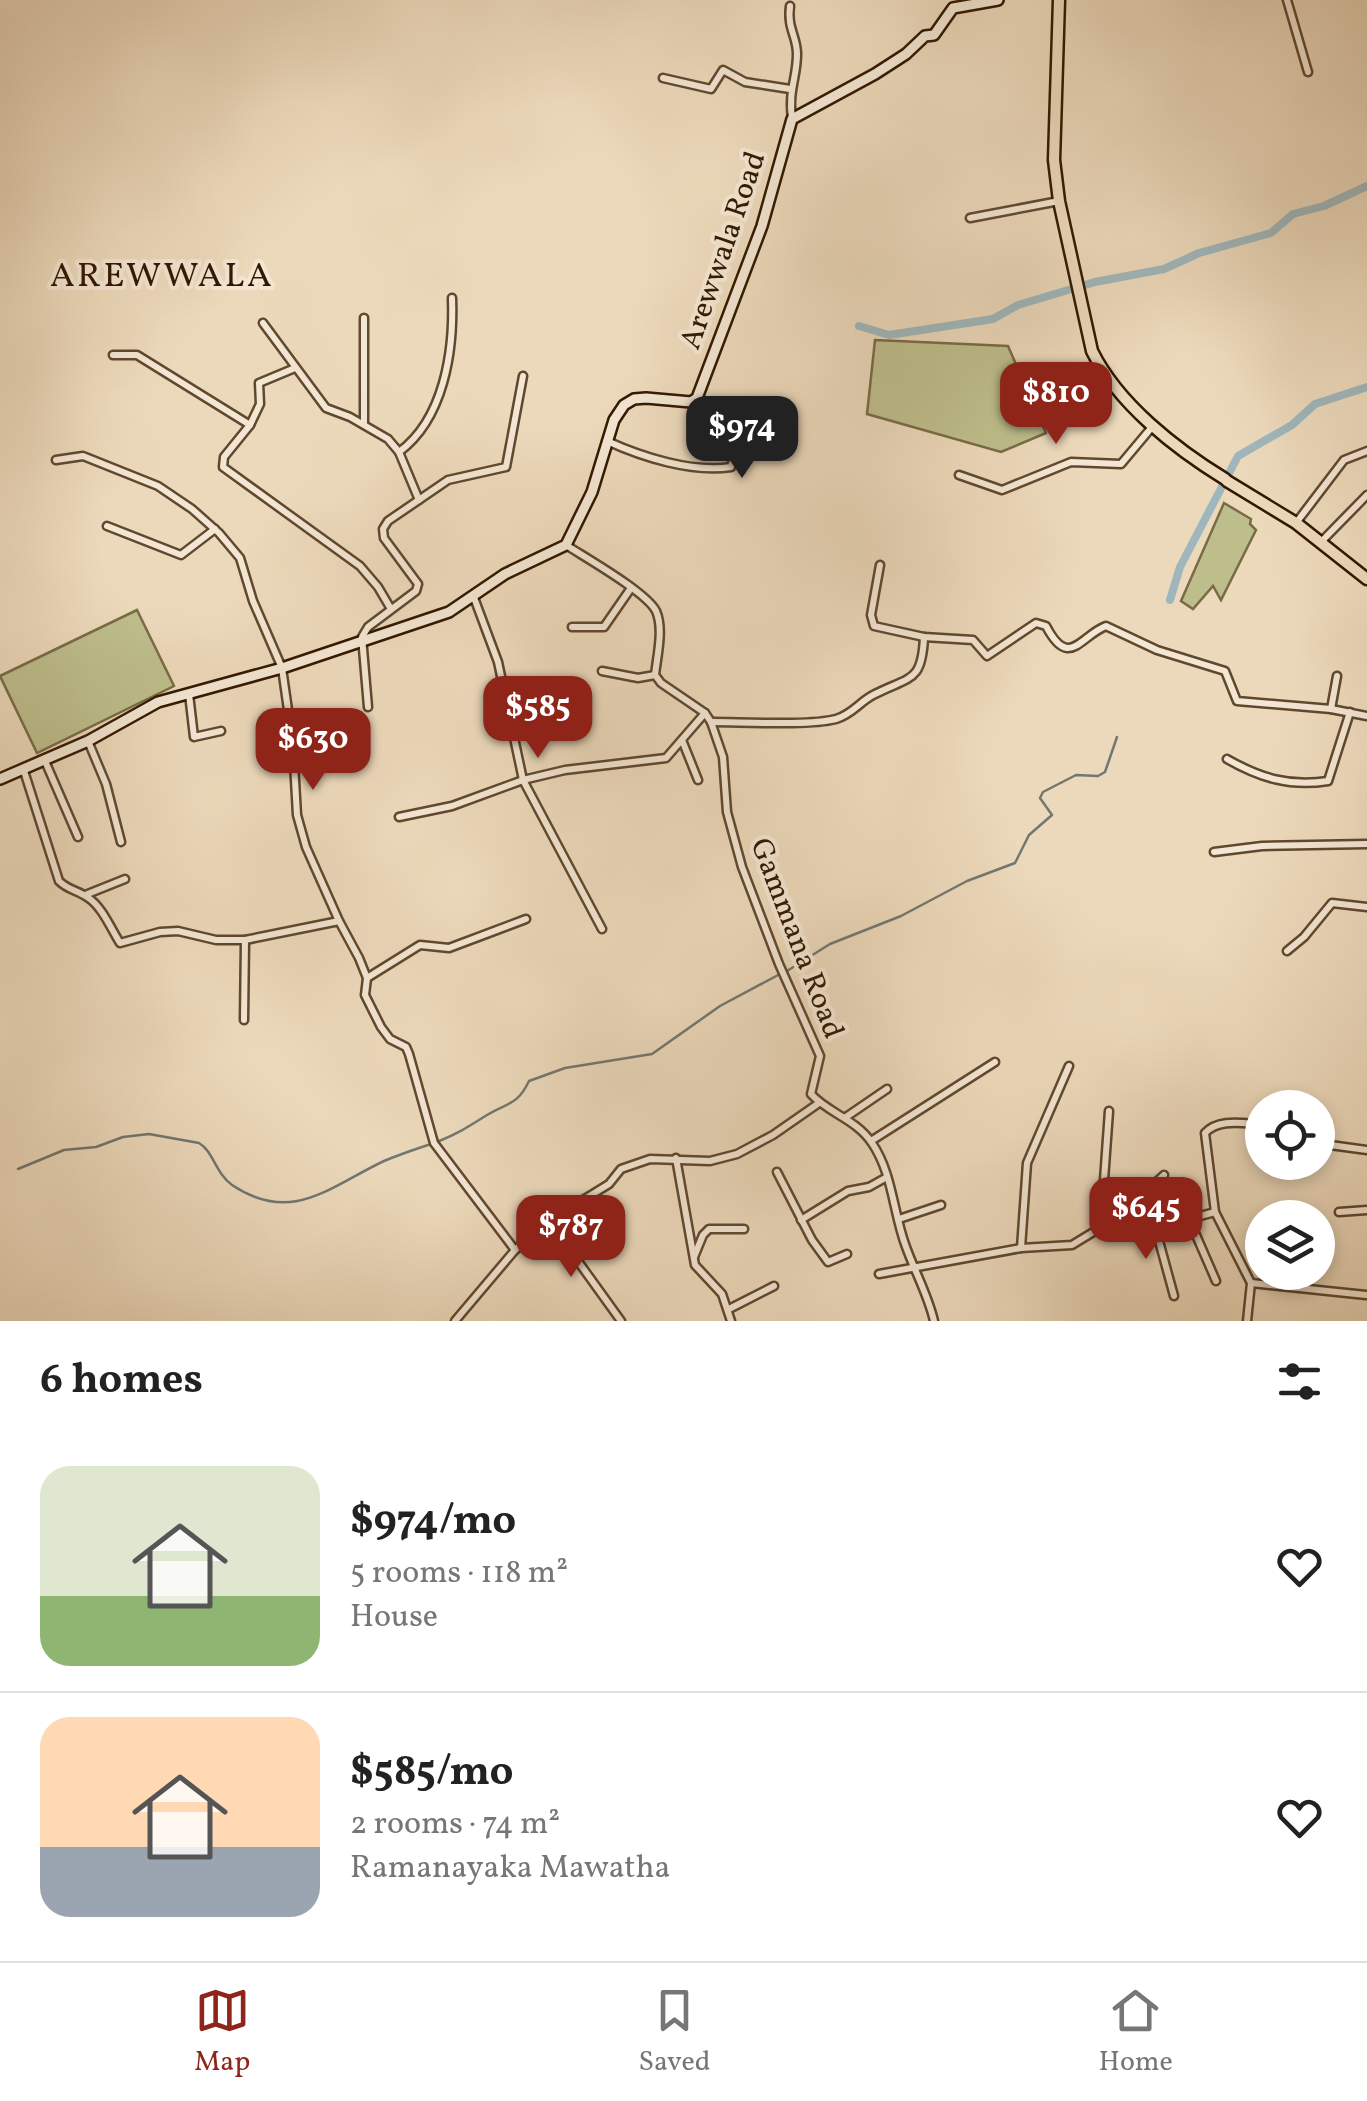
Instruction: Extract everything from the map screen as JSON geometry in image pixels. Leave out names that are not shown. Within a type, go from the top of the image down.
[{"type":"main road","points":[[1059,0],[1054,160],[1077,288],[1097,362],[1153,426],[1226,480],[1296,524],[1367,579]]},
{"type":"street","name":"Arewwala Road","points":[[691,402],[697,398],[762,226],[792,119],[875,74],[925,36],[934,35],[953,8],[998,0]]},
{"type":"street","points":[[1287,0],[1308,72]]},
{"type":"street","points":[[790,6],[788,24],[798,52],[790,90],[792,119]]},
{"type":"street","points":[[662,78],[711,89],[722,70],[745,82],[790,90]]},
{"type":"street","points":[[970,218],[1059,201]]},
{"type":"street","points":[[399,452],[413,442],[431,413],[450,358],[452,298]]},
{"type":"street","points":[[364,318],[364,425]]},
{"type":"street","points":[[264,324],[326,408],[388,439],[399,452],[419,500]]},
{"type":"street","points":[[113,355],[137,355],[250,424]]},
{"type":"street","points":[[296,368],[259,384],[260,404],[224,457],[223,467],[360,566],[390,608]]},
{"type":"street","points":[[368,707],[361,643],[368,628],[416,591],[418,584],[384,538],[383,529],[388,521],[448,480],[506,467],[523,376]]},
{"type":"street","points":[[0,779],[88,741],[158,702],[282,668],[440,616],[505,574],[566,544],[592,492],[607,441],[617,415],[634,399],[738,409],[738,446],[730,467],[680,464],[630,452],[607,441]]},
{"type":"street","points":[[958,475],[1002,490],[1071,462],[1122,464],[1153,426]]},
{"type":"street","points":[[1296,524],[1344,460],[1367,451]]},
{"type":"street","points":[[56,460],[83,456],[128,472],[192,509],[215,529],[244,566],[252,601],[282,668],[293,744],[297,814],[306,847],[366,978],[365,995],[380,1028],[410,1054],[434,1143],[515,1250]]},
{"type":"street","points":[[1321,542],[1367,494]]},
{"type":"street","points":[[106,526],[181,555],[215,529]]},
{"type":"street","points":[[566,544],[655,609],[659,626],[654,674],[638,678],[602,671]]},
{"type":"street","points":[[880,565],[871,615],[874,626],[973,640],[987,656],[1036,624],[1046,626],[1054,641],[1067,648],[1083,644],[1106,626],[1156,650],[1225,671],[1237,701],[1367,716]]},
{"type":"street","points":[[572,627],[604,627],[631,588]]},
{"type":"street","points":[[473,595],[498,662],[523,780],[602,930]]},
{"type":"street","points":[[711,722],[833,720],[854,712],[870,696],[914,678],[923,662],[924,636]]},
{"type":"street","name":"Gammana Road","points":[[654,674],[660,683],[705,712],[711,722],[722,757],[728,812],[742,867],[820,1056],[811,1088],[819,1103]]},
{"type":"street","points":[[1331,709],[1337,676]]},
{"type":"street","points":[[189,692],[194,738],[221,731]]},
{"type":"street","points":[[399,817],[452,806],[523,780],[565,770],[666,758],[705,712]]},
{"type":"street","points":[[1227,759],[1283,784],[1328,781],[1350,712]]},
{"type":"street","points":[[682,740],[698,780]]},
{"type":"street","points":[[88,741],[106,784],[121,842]]},
{"type":"street","points":[[45,761],[78,837]]},
{"type":"street","points":[[24,771],[59,882],[66,889],[85,895],[120,943],[178,931],[216,940],[245,940],[340,921]]},
{"type":"street","points":[[1214,852],[1262,846],[1367,844]]},
{"type":"street","points":[[85,895],[125,879]]},
{"type":"street","points":[[1287,951],[1332,903],[1367,907]]},
{"type":"street","points":[[366,978],[420,945],[449,948],[526,919]]},
{"type":"street","points":[[244,1020],[245,940]]},
{"type":"street","points":[[871,1141],[994,1062]]},
{"type":"street","points":[[1021,1248],[1027,1162],[1069,1066]]},
{"type":"street","points":[[846,1117],[886,1089]]},
{"type":"street","points":[[455,1321],[515,1250],[549,1221],[610,1184],[621,1169],[650,1159],[710,1160],[737,1154],[774,1135],[819,1103],[846,1117],[871,1141],[887,1177],[906,1248],[934,1321]]},
{"type":"street","points":[[1108,1111],[1103,1171],[1118,1217]]},
{"type":"street","points":[[1245,1124],[1224,1123],[1205,1133],[1215,1212],[1245,1271]]},
{"type":"street","points":[[1335,1146],[1367,1150]]},
{"type":"street","points":[[676,1158],[695,1265],[722,1294],[731,1321]]},
{"type":"street","points":[[777,1172],[828,1262],[848,1254]]},
{"type":"street","points":[[879,1274],[1021,1248],[1072,1245],[1118,1217],[1164,1175]]},
{"type":"street","points":[[802,1220],[848,1191],[887,1177]]},
{"type":"street","points":[[899,1219],[941,1205]]},
{"type":"street","points":[[1339,1212],[1367,1210]]},
{"type":"street","points":[[1118,1217],[1190,1218],[1215,1212]]},
{"type":"street","points":[[1190,1218],[1216,1281]]},
{"type":"street","points":[[1153,1219],[1174,1296]]},
{"type":"street","points":[[549,1221],[621,1321]]},
{"type":"street","points":[[694,1258],[703,1234],[709,1229],[744,1229]]},
{"type":"street","points":[[729,1309],[774,1286]]},
{"type":"street","points":[[1247,1321],[1250,1290]]},
{"type":"street","points":[[1318,1290],[1366,1295]]},
{"type":"green space","points":[[875,340],[1008,346],[1046,433],[1001,452],[867,414]]},
{"type":"green space","points":[[1224,503],[1251,519],[1256,530],[1221,600],[1213,586],[1193,609],[1181,601]]},
{"type":"green space","points":[[137,610],[174,686],[37,753],[0,676]]},
{"type":"waterway","points":[[859,326],[889,335],[993,319],[1018,305],[1095,282],[1164,269],[1199,253],[1271,233],[1293,214],[1324,206],[1367,186]]},
{"type":"waterway","points":[[1170,600],[1180,567],[1238,456],[1292,425],[1315,404],[1367,387]]},
{"type":"waterway","points":[[787,971],[830,944],[1015,863],[1029,835],[1052,815],[1040,798],[1043,792],[1076,775],[1098,776],[1105,772],[1117,737]]},
{"type":"waterway","points":[[437,1142],[511,1102],[529,1081],[565,1068],[652,1054],[720,1006],[780,974]]},
{"type":"waterway","points":[[18,1169],[64,1150],[149,1134],[199,1143],[232,1185],[254,1197],[292,1202],[328,1191],[384,1161],[428,1145]]},
{"type":"district","name":"AREWWALA","points":[[162,274]]}]
